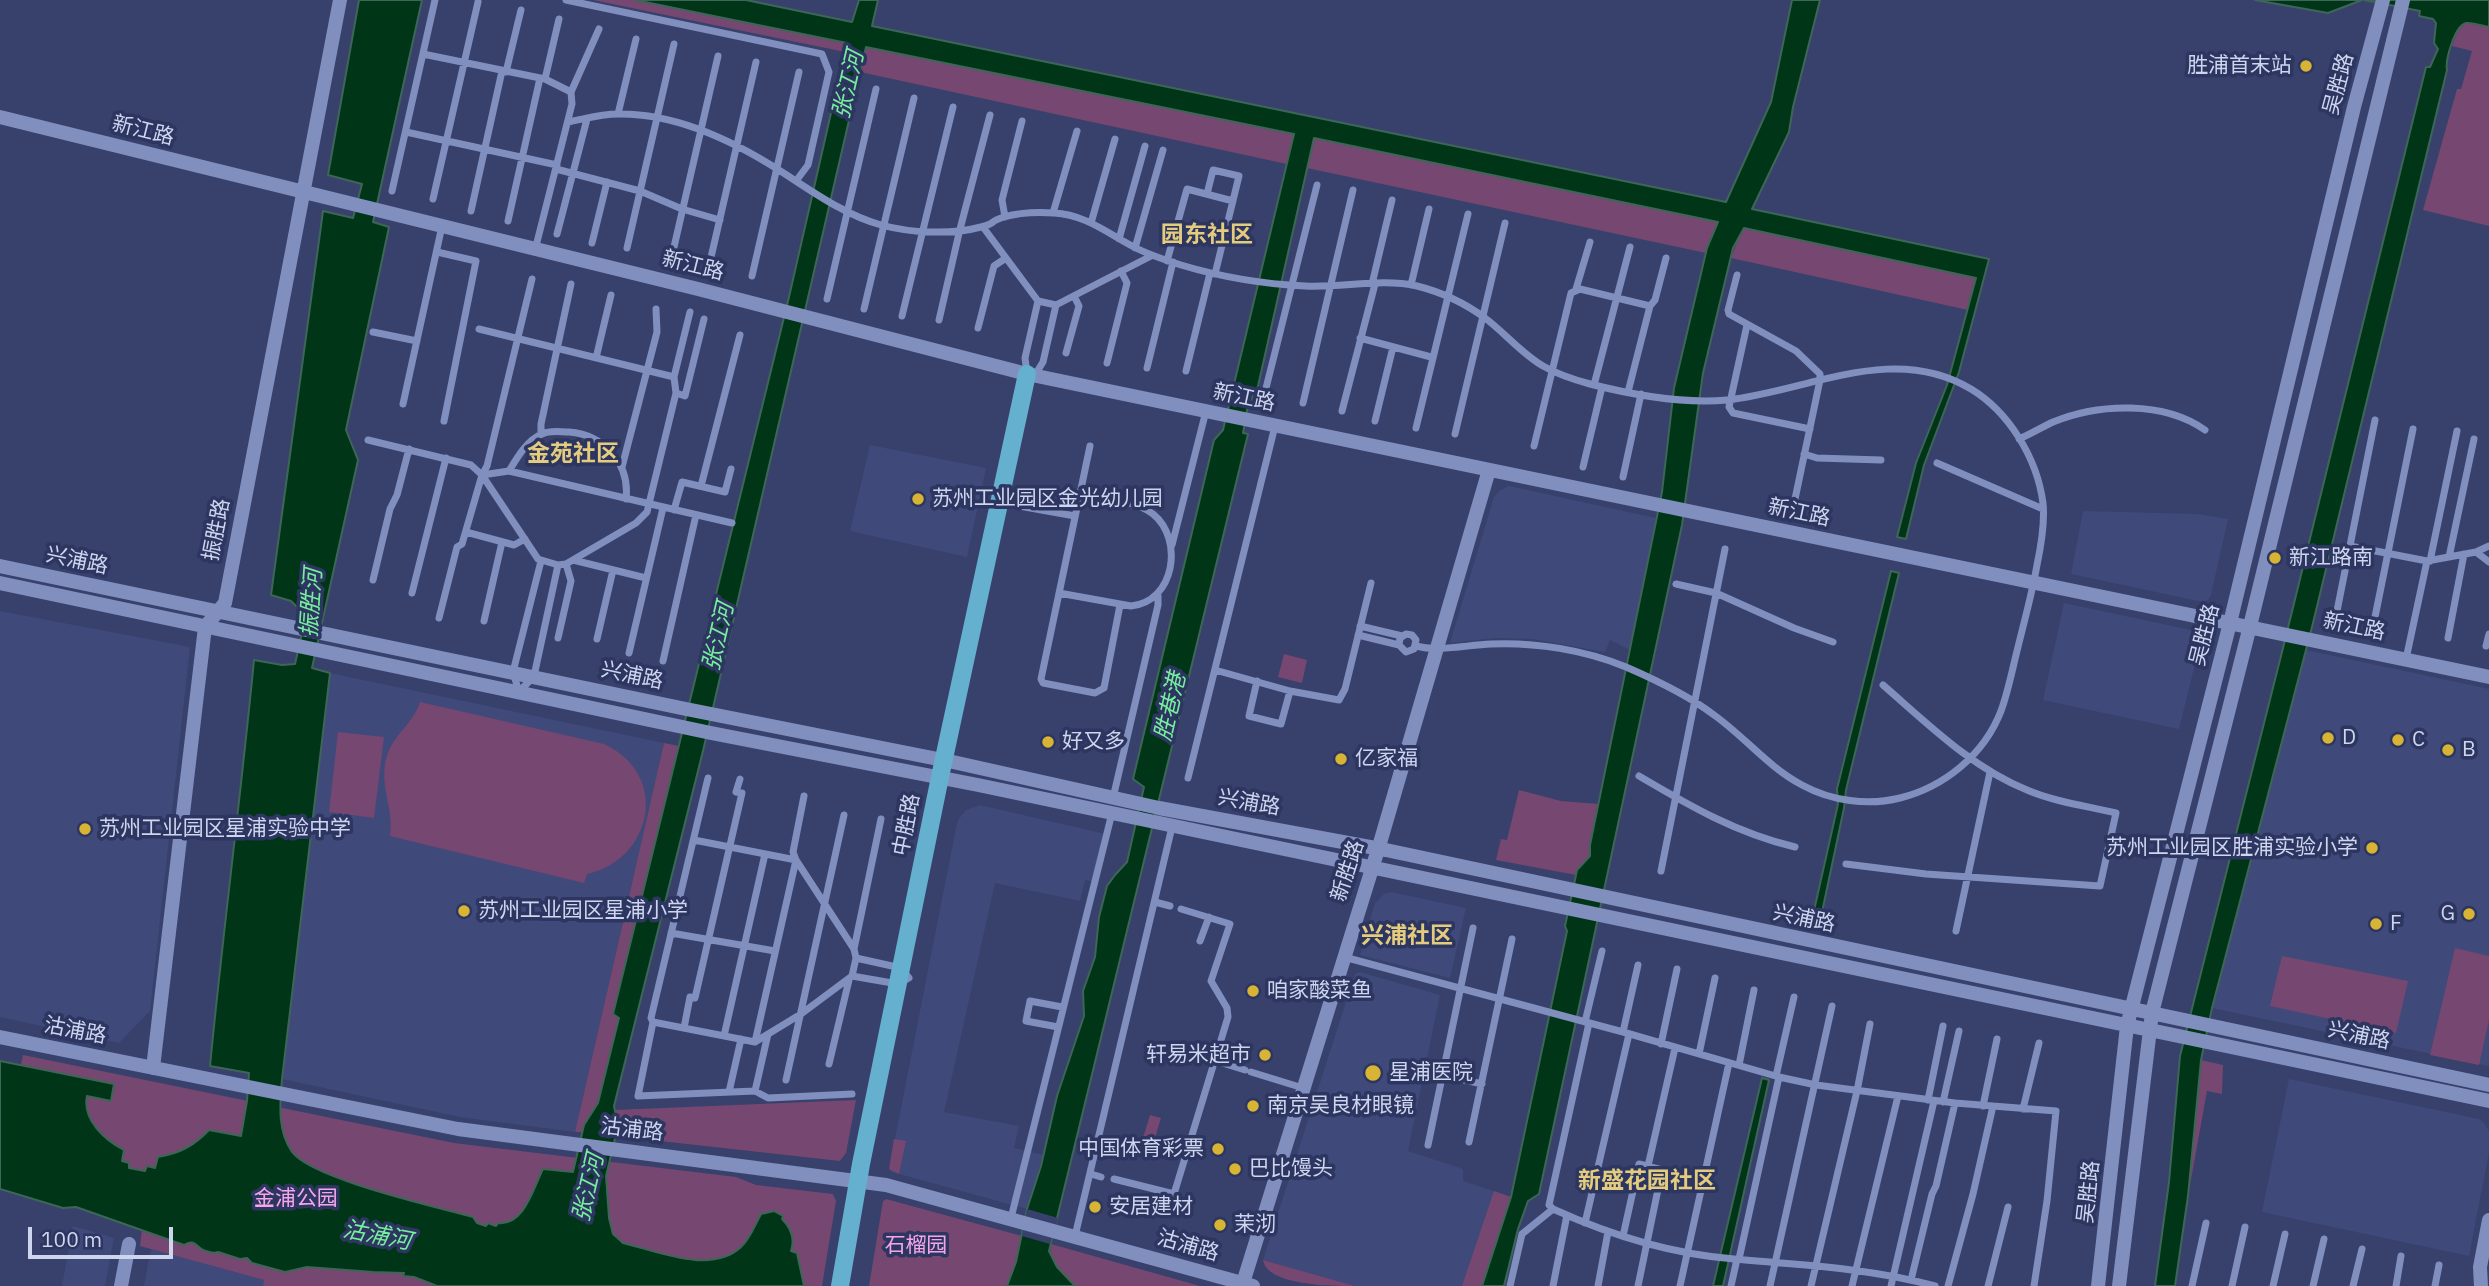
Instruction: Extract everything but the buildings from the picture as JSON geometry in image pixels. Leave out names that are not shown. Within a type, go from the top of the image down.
[{"type":"main road","name":"振胜路","points":[[205,627],[225,603],[340,0]]},
{"type":"main road","name":"吴胜路","points":[[2098,1286],[2127,1026],[2230,623],[2354,107],[2383,2]]},
{"type":"main road","name":"吴胜路","points":[[2119,1286],[2148,1031],[2403,4]]},
{"type":"main road","name":"新江路","points":[[0,117],[1031,374],[2489,677]]},
{"type":"main road","name":"中胜路","points":[[946,770],[1008,504],[1031,374]]},
{"type":"main road","name":"中胜路","points":[[840,1286],[1031,374]]},
{"type":"main road","name":"新胜路","points":[[1248,1285],[1303,1088],[1372,869],[1489,470]]},
{"type":"main road","name":"兴浦路","points":[[0,566],[716,715],[1119,815],[1157,815],[1378,849],[2489,1085]]},
{"type":"main road","name":"兴浦路","points":[[0,583],[711,733],[1130,801],[1157,815],[1172,827],[2489,1101]]},
{"type":"main road","points":[[2237,592],[2257,596]]},
{"type":"main road","points":[[153,1068],[205,627]]},
{"type":"main road","points":[[2221,656],[2241,660]]},
{"type":"main road","name":"沽浦路","points":[[0,1037],[458,1129],[863,1181],[1018,1220],[1248,1285]]},
{"type":"main road","name":"中胜路","points":[[851,1286],[863,1181]]},
{"type":"main road","points":[[2481,1286],[2481,1259],[2489,1220]]},
{"type":"main road","points":[[121,1286],[129,1244]]},
{"type":"street","points":[[392,191],[435,0]]},
{"type":"street","points":[[566,0],[822,54],[829,72],[808,165],[796,181]]},
{"type":"street","points":[[433,200],[478,2]]},
{"type":"street","points":[[471,211],[520,10]]},
{"type":"street","points":[[508,221],[559,19]]},
{"type":"street","points":[[535,250],[568,122],[572,104],[571,92],[600,29]]},
{"type":"street","points":[[618,114],[636,39]]},
{"type":"street","points":[[627,248],[674,44]]},
{"type":"street","points":[[423,54],[543,79],[571,92]]},
{"type":"street","points":[[671,260],[718,56]]},
{"type":"street","points":[[709,266],[756,62]]},
{"type":"street","points":[[752,276],[799,72]]},
{"type":"street","points":[[827,299],[876,89]]},
{"type":"street","points":[[864,309],[914,98]]},
{"type":"street","points":[[902,316],[953,107]]},
{"type":"street","points":[[568,122],[618,114],[656,119],[700,130],[737,145],[847,212],[883,225],[922,231],[960,229],[983,227],[1004,217],[1053,212],[1091,223],[1151,256],[1213,273],[1292,285],[1411,285],[1447,297],[1483,317],[1524,352],[1553,371],[1594,385],[1628,392],[1702,401],[1729,400],[1891,368],[1921,370],[1959,383],[1994,405],[2019,439],[2038,483],[2043,509],[2038,560],[2000,716],[1978,750],[1961,767],[1937,784],[1906,797],[1886,801],[1850,800],[1808,789],[1768,762],[1712,712],[1624,666],[1575,652],[1526,644],[1496,643],[1437,648],[1431,643],[1416,643]]},
{"type":"street","points":[[939,320],[990,115]]},
{"type":"street","points":[[557,234],[587,119]]},
{"type":"street","points":[[1004,217],[1002,200],[1022,121]]},
{"type":"street","points":[[1053,212],[1077,131]]},
{"type":"street","points":[[406,132],[556,167],[640,191],[682,209],[720,220]]},
{"type":"street","points":[[1091,223],[1115,139]]},
{"type":"street","points":[[1119,239],[1145,146]]},
{"type":"street","points":[[1135,248],[1163,150]]},
{"type":"street","points":[[1186,371],[1239,176],[1213,170],[1207,194]]},
{"type":"street","points":[[592,243],[607,182]]},
{"type":"street","points":[[1263,400],[1317,185]]},
{"type":"street","points":[[1147,368],[1187,189],[1233,201]]},
{"type":"street","points":[[1303,403],[1353,190]]},
{"type":"street","points":[[1342,411],[1392,200]]},
{"type":"street","points":[[1411,285],[1429,209]]},
{"type":"street","points":[[1416,428],[1431,357],[1468,214]]},
{"type":"street","points":[[1455,434],[1505,223]]},
{"type":"street","points":[[403,404],[442,226]]},
{"type":"street","points":[[983,227],[1038,301],[1056,305],[1151,256]]},
{"type":"street","points":[[1535,446],[1572,293],[1576,289],[1590,242]]},
{"type":"street","points":[[1594,385],[1630,247]]},
{"type":"street","points":[[437,252],[476,261],[443,421]]},
{"type":"street","points":[[978,328],[994,266],[1006,257]]},
{"type":"street","points":[[1628,392],[1650,306],[1655,300],[1666,258]]},
{"type":"street","points":[[1107,363],[1127,283],[1121,271]]},
{"type":"street","points":[[1737,275],[1728,310],[1733,318],[1796,351],[1820,374],[1795,499]]},
{"type":"street","points":[[439,618],[457,547],[463,544],[482,475],[487,466],[532,279]]},
{"type":"street","points":[[541,434],[571,284]]},
{"type":"street","points":[[1576,289],[1650,306]]},
{"type":"street","points":[[596,358],[611,295]]},
{"type":"street","points":[[1066,353],[1079,306],[1074,296]]},
{"type":"street","points":[[1038,301],[1025,358],[1031,374],[1043,362],[1056,305]]},
{"type":"street","points":[[622,467],[657,332],[656,309]]},
{"type":"street","points":[[519,692],[534,676],[566,563],[636,523],[647,512],[676,393],[674,377],[690,313]]},
{"type":"street","points":[[676,393],[685,396],[704,319]]},
{"type":"street","points":[[1747,325],[1729,407],[1733,413],[1810,429]]},
{"type":"street","points":[[479,329],[674,377]]},
{"type":"street","points":[[373,332],[417,341]]},
{"type":"street","points":[[701,486],[740,335]]},
{"type":"street","points":[[1360,338],[1431,357]]},
{"type":"street","points":[[1375,422],[1393,347]]},
{"type":"street","points":[[1583,467],[1602,387]]},
{"type":"street","points":[[1623,477],[1641,394]]},
{"type":"street","points":[[2019,439],[2055,422],[2115,409],[2170,414],[2205,429]]},
{"type":"street","points":[[1113,798],[1144,670],[1158,596],[1165,583],[1206,411]]},
{"type":"street","points":[[2336,616],[2375,420]]},
{"type":"street","points":[[1188,778],[1275,426]]},
{"type":"street","points":[[2374,622],[2413,429]]},
{"type":"street","points":[[2406,659],[2457,431]]},
{"type":"street","points":[[509,471],[523,451],[541,434],[562,432],[589,437],[615,454],[622,467],[627,488],[626,499]]},
{"type":"street","points":[[2449,557],[2474,439]]},
{"type":"street","points":[[368,440],[471,465],[482,475],[541,561],[613,570],[646,578]]},
{"type":"street","points":[[1090,446],[1041,679],[1048,686],[1095,693],[1104,688],[1120,605]]},
{"type":"street","points":[[373,580],[390,509],[397,495],[409,449]]},
{"type":"street","points":[[1804,454],[1817,458],[1881,460]]},
{"type":"street","points":[[412,593],[446,458]]},
{"type":"street","points":[[1937,463],[2043,509]]},
{"type":"street","points":[[674,510],[682,482],[725,492],[731,469]]},
{"type":"street","points":[[482,475],[509,471],[732,523]]},
{"type":"street","points":[[1079,495],[1144,508],[1155,515],[1163,525],[1172,546]]},
{"type":"street","points":[[1008,504],[1075,516]]},
{"type":"street","points":[[629,653],[663,508]]},
{"type":"street","points":[[663,661],[695,515]]},
{"type":"street","points":[[466,532],[514,545],[525,540]]},
{"type":"street","points":[[484,621],[502,542]]},
{"type":"street","points":[[2350,546],[2428,561],[2476,552],[2489,546]]},
{"type":"street","points":[[1661,871],[1725,549]]},
{"type":"street","points":[[2476,552],[2489,562]]},
{"type":"street","points":[[2448,638],[2465,554]]},
{"type":"street","points":[[519,692],[513,672],[541,561]]},
{"type":"street","points":[[558,638],[571,581],[566,563]]},
{"type":"street","points":[[597,639],[613,570]]},
{"type":"street","points":[[1215,670],[1290,691],[1339,700],[1343,696],[1371,583]]},
{"type":"street","points":[[1676,584],[1716,593],[1794,628],[1833,642]]},
{"type":"street","points":[[1059,593],[1120,605],[1140,606],[1158,596]]},
{"type":"street","points":[[1360,626],[1402,636],[1409,634],[1416,643]]},
{"type":"street","points":[[2486,646],[2489,634]]},
{"type":"street","points":[[1358,635],[1399,645],[1406,652],[1412,651],[1416,643]]},
{"type":"street","points":[[1399,645],[1402,636]]},
{"type":"street","points":[[1257,681],[1249,716],[1281,724],[1290,691]]},
{"type":"street","points":[[1846,864],[1884,870],[2100,886],[2116,813],[2050,798],[2026,790],[1990,772],[1883,685]]},
{"type":"street","points":[[1956,931],[1990,772]]},
{"type":"street","points":[[1639,776],[1714,820],[1755,836],[1795,847]]},
{"type":"street","points":[[708,778],[651,1018],[653,1021],[638,1096],[755,1091],[768,1098],[852,1094]]},
{"type":"street","points":[[684,1028],[690,997],[695,998],[742,793],[737,792],[740,779]]},
{"type":"street","points":[[804,796],[793,852],[854,949],[856,958],[829,1064]]},
{"type":"street","points":[[786,1080],[844,815]]},
{"type":"street","points":[[1018,1220],[1062,1007],[1097,873],[1119,815]]},
{"type":"street","points":[[854,949],[881,819]]},
{"type":"street","points":[[1075,1236],[1172,827]]},
{"type":"street","points":[[694,840],[796,860]]},
{"type":"street","points":[[724,1036],[765,853]]},
{"type":"street","points":[[755,1042],[796,860]]},
{"type":"street","points":[[1155,901],[1170,906]]},
{"type":"street","points":[[1114,1180],[1174,1194],[1228,1017],[1227,1008],[1211,981],[1230,924],[1181,909]]},
{"type":"street","points":[[1200,940],[1209,917]]},
{"type":"street","points":[[1428,1145],[1473,929]]},
{"type":"street","points":[[671,933],[775,951]]},
{"type":"street","points":[[1469,1142],[1512,939]]},
{"type":"street","points":[[1602,951],[1584,1022],[1549,1205],[1567,1216],[1608,1232],[1687,1252],[1856,1270],[1935,1286]]},
{"type":"street","points":[[1343,957],[1816,1085],[1955,1104],[2056,1111],[2047,1201],[2034,1286]]},
{"type":"street","points":[[856,958],[903,976]]},
{"type":"street","points":[[1585,1223],[1639,965]]},
{"type":"street","points":[[1661,1044],[1677,968]]},
{"type":"street","points":[[653,1021],[755,1042],[802,1014],[850,978],[903,976]]},
{"type":"street","points":[[1699,1054],[1715,978]]},
{"type":"street","points":[[1738,1065],[1754,990]]},
{"type":"street","points":[[1731,1286],[1794,997]]},
{"type":"street","points":[[1058,1027],[1026,1021],[1030,1000],[1062,1007]]},
{"type":"street","points":[[1770,1286],[1832,1006]]},
{"type":"street","points":[[1811,1286],[1870,1024]]},
{"type":"street","points":[[1891,1286],[1931,1100],[1943,1026]]},
{"type":"street","points":[[1943,1102],[1959,1031]]},
{"type":"street","points":[[755,1091],[768,1034]]},
{"type":"street","points":[[729,1092],[741,1039]]},
{"type":"street","points":[[1983,1106],[1997,1039]]},
{"type":"street","points":[[2023,1109],[2039,1043]]},
{"type":"street","points":[[1648,1166],[1675,1048]]},
{"type":"street","points":[[1216,1060],[1303,1088]]},
{"type":"street","points":[[1680,1286],[1729,1063]]},
{"type":"street","points":[[1443,1075],[1482,1084]]},
{"type":"street","points":[[1852,1286],[1898,1096]]},
{"type":"street","points":[[1913,1282],[1955,1104]]},
{"type":"street","points":[[1948,1286],[1993,1106]]},
{"type":"street","points":[[1623,1236],[1639,1164],[1662,1170],[1638,1286]]},
{"type":"street","points":[[1091,1174],[1101,1177]]},
{"type":"street","points":[[1988,1286],[2008,1207]]},
{"type":"street","points":[[1510,1286],[1522,1234],[1553,1209]]},
{"type":"street","points":[[1553,1286],[1567,1216]]},
{"type":"street","points":[[2192,1286],[2206,1223]]},
{"type":"street","points":[[2232,1286],[2245,1227]]},
{"type":"street","points":[[1598,1286],[1608,1232]]},
{"type":"street","points":[[2273,1286],[2285,1234]]},
{"type":"street","points":[[2313,1286],[2324,1239]]},
{"type":"street","points":[[2353,1286],[2362,1249]]},
{"type":"street","points":[[2396,1286],[2401,1256]]},
{"type":"street","points":[[2435,1286],[2439,1265]]},
{"type":"shaded area","name":"苏州工业园区金光幼儿园","points":[[870,445],[986,468],[967,557],[850,531]]},
{"type":"shaded area","points":[[1509,486],[1656,518],[1630,650],[1610,640],[1605,652],[1532,639],[1496,638],[1450,643],[1494,497]]},
{"type":"shaded area","points":[[2083,511],[2197,514],[2228,519],[2208,600],[2203,602],[2071,574]]},
{"type":"shaded area","points":[[2064,603],[2196,631],[2200,635],[2179,729],[2043,700]]},
{"type":"shaded area","name":"苏州工业园区星浦实验中学","points":[[0,611],[190,647],[150,1011],[119,1043],[0,1017]]},
{"type":"shaded area","name":"苏州工业园区胜浦实验小学","points":[[2306,650],[2489,689],[2489,1066],[2212,1008]]},
{"type":"shaded area","name":"苏州工业园区星浦小学","points":[[330,673],[664,743],[575,1132],[460,1117],[282,1079]]},
{"type":"shaded area","points":[[980,805],[1110,835],[1098,883],[1085,880],[1080,901],[995,883],[944,1112],[1019,1126],[1014,1148],[1043,1155],[1027,1209],[889,1169],[958,820],[966,810]]},
{"type":"shaded area","points":[[1391,892],[1466,908],[1450,978],[1360,955],[1375,903],[1384,894]]},
{"type":"shaded area","name":"星浦医院","points":[[1360,972],[1440,995],[1408,1151],[1463,1169],[1463,1181],[1511,1197],[1482,1286],[1355,1286],[1263,1260],[1355,974]]},
{"type":"shaded area","points":[[2289,1079],[2479,1119],[2484,1123],[2489,1131],[2489,1152],[2469,1256],[2262,1212]]},
{"type":"shaded area","points":[[73,1226],[114,1238],[105,1286],[62,1286]]},
{"type":"shaded area","points":[[151,1249],[264,1280],[263,1286],[144,1286]]},
{"type":"green space","points":[[593,0],[635,0],[847,43],[845,52]]},
{"type":"green space","points":[[2466,23],[2489,27],[2489,226],[2423,210],[2457,89],[2461,89],[2472,51],[2452,46],[2458,30]]},
{"type":"green space","points":[[866,46],[1294,133],[1287,164],[860,72]]},
{"type":"green space","points":[[1314,138],[1718,222],[1706,253],[1307,168]]},
{"type":"green space","points":[[1743,227],[1976,278],[1968,310],[1731,258]]},
{"type":"green space","points":[[1284,654],[1307,660],[1302,683],[1278,677]]},
{"type":"green space","points":[[420,702],[604,744],[625,758],[639,775],[645,795],[645,815],[639,835],[626,852],[609,866],[587,874],[584,883],[390,836],[385,764],[391,746],[412,718]]},
{"type":"green space","points":[[338,732],[384,737],[374,818],[329,812]]},
{"type":"green space","points":[[664,743],[679,746],[613,1014],[619,1018],[598,1103],[582,1132],[575,1132]]},
{"type":"green space","points":[[1519,790],[1561,801],[1598,804],[1590,856],[1577,870],[1576,875],[1496,860],[1501,839],[1507,840]]},
{"type":"green space","points":[[2455,948],[2489,956],[2489,1020],[2479,1065],[2430,1055]]},
{"type":"green space","points":[[2282,956],[2408,981],[2396,1033],[2270,1006]]},
{"type":"green space","name":"金浦公园","points":[[23,1055],[454,1143],[736,1177],[756,1185],[833,1194],[836,1201],[822,1286],[263,1286],[264,1280],[140,1246],[142,1229],[76,1207],[63,1208],[0,1189],[0,1158]]},
{"type":"green space","points":[[2201,1060],[2223,1065],[2222,1094],[2207,1091],[2188,1196]]},
{"type":"green space","points":[[856,1100],[846,1153],[840,1161],[615,1136],[614,1110]]},
{"type":"green space","points":[[1150,1115],[1161,1118],[1154,1141],[1143,1138]]},
{"type":"green space","points":[[894,1139],[906,1141],[899,1174],[889,1169]]},
{"type":"green space","points":[[1494,1191],[1511,1197],[1482,1286],[1462,1286]]},
{"type":"green space","name":"石榴园","points":[[886,1199],[1022,1236],[1007,1286],[869,1286],[883,1201]]},
{"type":"green space","points":[[1051,1244],[1200,1286],[1075,1286],[1054,1262]]},
{"type":"green space","points":[[1263,1260],[1355,1286],[1317,1285],[1288,1280],[1267,1269]]},
{"type":"water","points":[[359,0],[422,0],[373,222],[389,227],[346,430],[358,460],[312,668],[330,673],[282,1079],[281,1117],[287,1144],[304,1162],[376,1191],[473,1217],[477,1223],[486,1226],[488,1223],[496,1226],[498,1223],[515,1219],[521,1213],[543,1169],[573,1172],[584,1125],[598,1103],[619,1018],[613,1014],[789,297],[847,43],[635,0],[746,0],[852,22],[859,0],[878,0],[872,26],[1726,202],[1771,102],[1792,0],[1820,0],[1789,132],[1752,209],[1989,259],[1959,372],[1924,465],[1906,539],[1897,537],[1916,463],[1947,385],[1976,278],[1744,228],[1733,248],[1703,373],[1682,525],[1539,1194],[1528,1201],[1504,1286],[1482,1286],[1511,1197],[1567,931],[1565,926],[1577,870],[1590,856],[1590,845],[1662,492],[1674,388],[1707,248],[1718,222],[1314,138],[1258,386],[1248,405],[1243,433],[1248,434],[1049,1251],[1057,1267],[1075,1286],[1007,1286],[1016,1262],[1057,1096],[1084,1016],[1083,991],[1095,957],[1099,917],[1107,886],[1127,862],[1144,787],[1133,779],[1214,440],[1223,430],[1294,134],[866,47],[703,751],[614,1106],[618,1126],[606,1176],[613,1234],[623,1243],[667,1255],[699,1260],[729,1255],[744,1244],[761,1214],[774,1211],[783,1216],[793,1242],[791,1251],[797,1253],[804,1286],[437,1286],[414,1277],[403,1276],[404,1273],[307,1267],[285,1272],[252,1263],[247,1258],[240,1259],[207,1251],[193,1243],[184,1245],[76,1207],[63,1208],[0,1189],[0,1061],[114,1084],[111,1101],[87,1096],[86,1105],[96,1128],[124,1150],[122,1161],[129,1163],[129,1168],[145,1171],[147,1166],[155,1168],[158,1157],[186,1148],[209,1130],[241,1136],[249,1073],[210,1066],[215,1015],[254,660],[282,665],[295,664],[306,615],[306,612],[301,611],[291,601],[271,595],[323,211],[353,218],[362,184],[328,175]]},
{"type":"water","points":[[2255,0],[2362,0],[2328,13]]},
{"type":"water","points":[[2364,0],[2489,0],[2489,27],[2468,23],[2462,25],[2449,51],[2447,70],[2312,627],[2212,1008],[2201,1060],[2188,1196],[2175,1286],[2155,1286],[2169,1182],[2180,1056],[2426,67],[2430,67],[2438,49],[2434,43],[2436,23],[2433,19],[2419,16],[2420,11]]},
{"type":"water","points":[[1891,571],[1899,573],[1846,790],[1821,917],[1813,915],[1838,804],[1837,789]]},
{"type":"water","points":[[1762,1078],[1769,1080],[1723,1286],[1713,1286]]},
{"type":"pier","points":[[1027,1209],[1058,1218],[1050,1244],[1022,1236]]},
{"type":"place","name":"胜浦首末站","points":[[2306,66]]},
{"type":"place","name":"苏州工业园区金光幼儿园","points":[[918,499]]},
{"type":"place","name":"新江路南","points":[[2275,558]]},
{"type":"place","name":"D","points":[[2328,738]]},
{"type":"place","name":"C","points":[[2398,740]]},
{"type":"place","name":"好又多","points":[[1048,742]]},
{"type":"place","name":"B","points":[[2448,750]]},
{"type":"place","name":"亿家福","points":[[1341,759]]},
{"type":"place","name":"苏州工业园区星浦实验中学","points":[[85,829]]},
{"type":"place","name":"苏州工业园区胜浦实验小学","points":[[2372,848]]},
{"type":"place","name":"苏州工业园区星浦小学","points":[[464,911]]},
{"type":"place","name":"G","points":[[2469,914]]},
{"type":"place","name":"F","points":[[2376,924]]},
{"type":"place","name":"咱家酸菜鱼","points":[[1253,991]]},
{"type":"place","name":"轩易米超市","points":[[1265,1055]]},
{"type":"place","name":"星浦医院","points":[[1373,1073]]},
{"type":"place","name":"南京吴良材眼镜","points":[[1253,1106]]},
{"type":"place","name":"中国体育彩票","points":[[1218,1149]]},
{"type":"place","name":"巴比馒头","points":[[1235,1169]]},
{"type":"place","name":"安居建材","points":[[1095,1207]]},
{"type":"place","name":"茉沏","points":[[1220,1225]]},
{"type":"district","name":"园东社区","points":[[1207,235]]},
{"type":"district","name":"金苑社区","points":[[573,454]]},
{"type":"district","name":"兴浦社区","points":[[1407,936]]},
{"type":"district","name":"新盛花园社区","points":[[1647,1181]]},
{"type":"water label","name":"张江河","points":[[849,85]]},
{"type":"water label","name":"振胜河","points":[[312,603]]},
{"type":"water label","name":"张江河","points":[[719,637]]},
{"type":"water label","name":"胜巷港","points":[[1171,707]]},
{"type":"water label","name":"张江河","points":[[589,1188]]},
{"type":"water label","name":"沽浦河","points":[[377,1236]]}]
